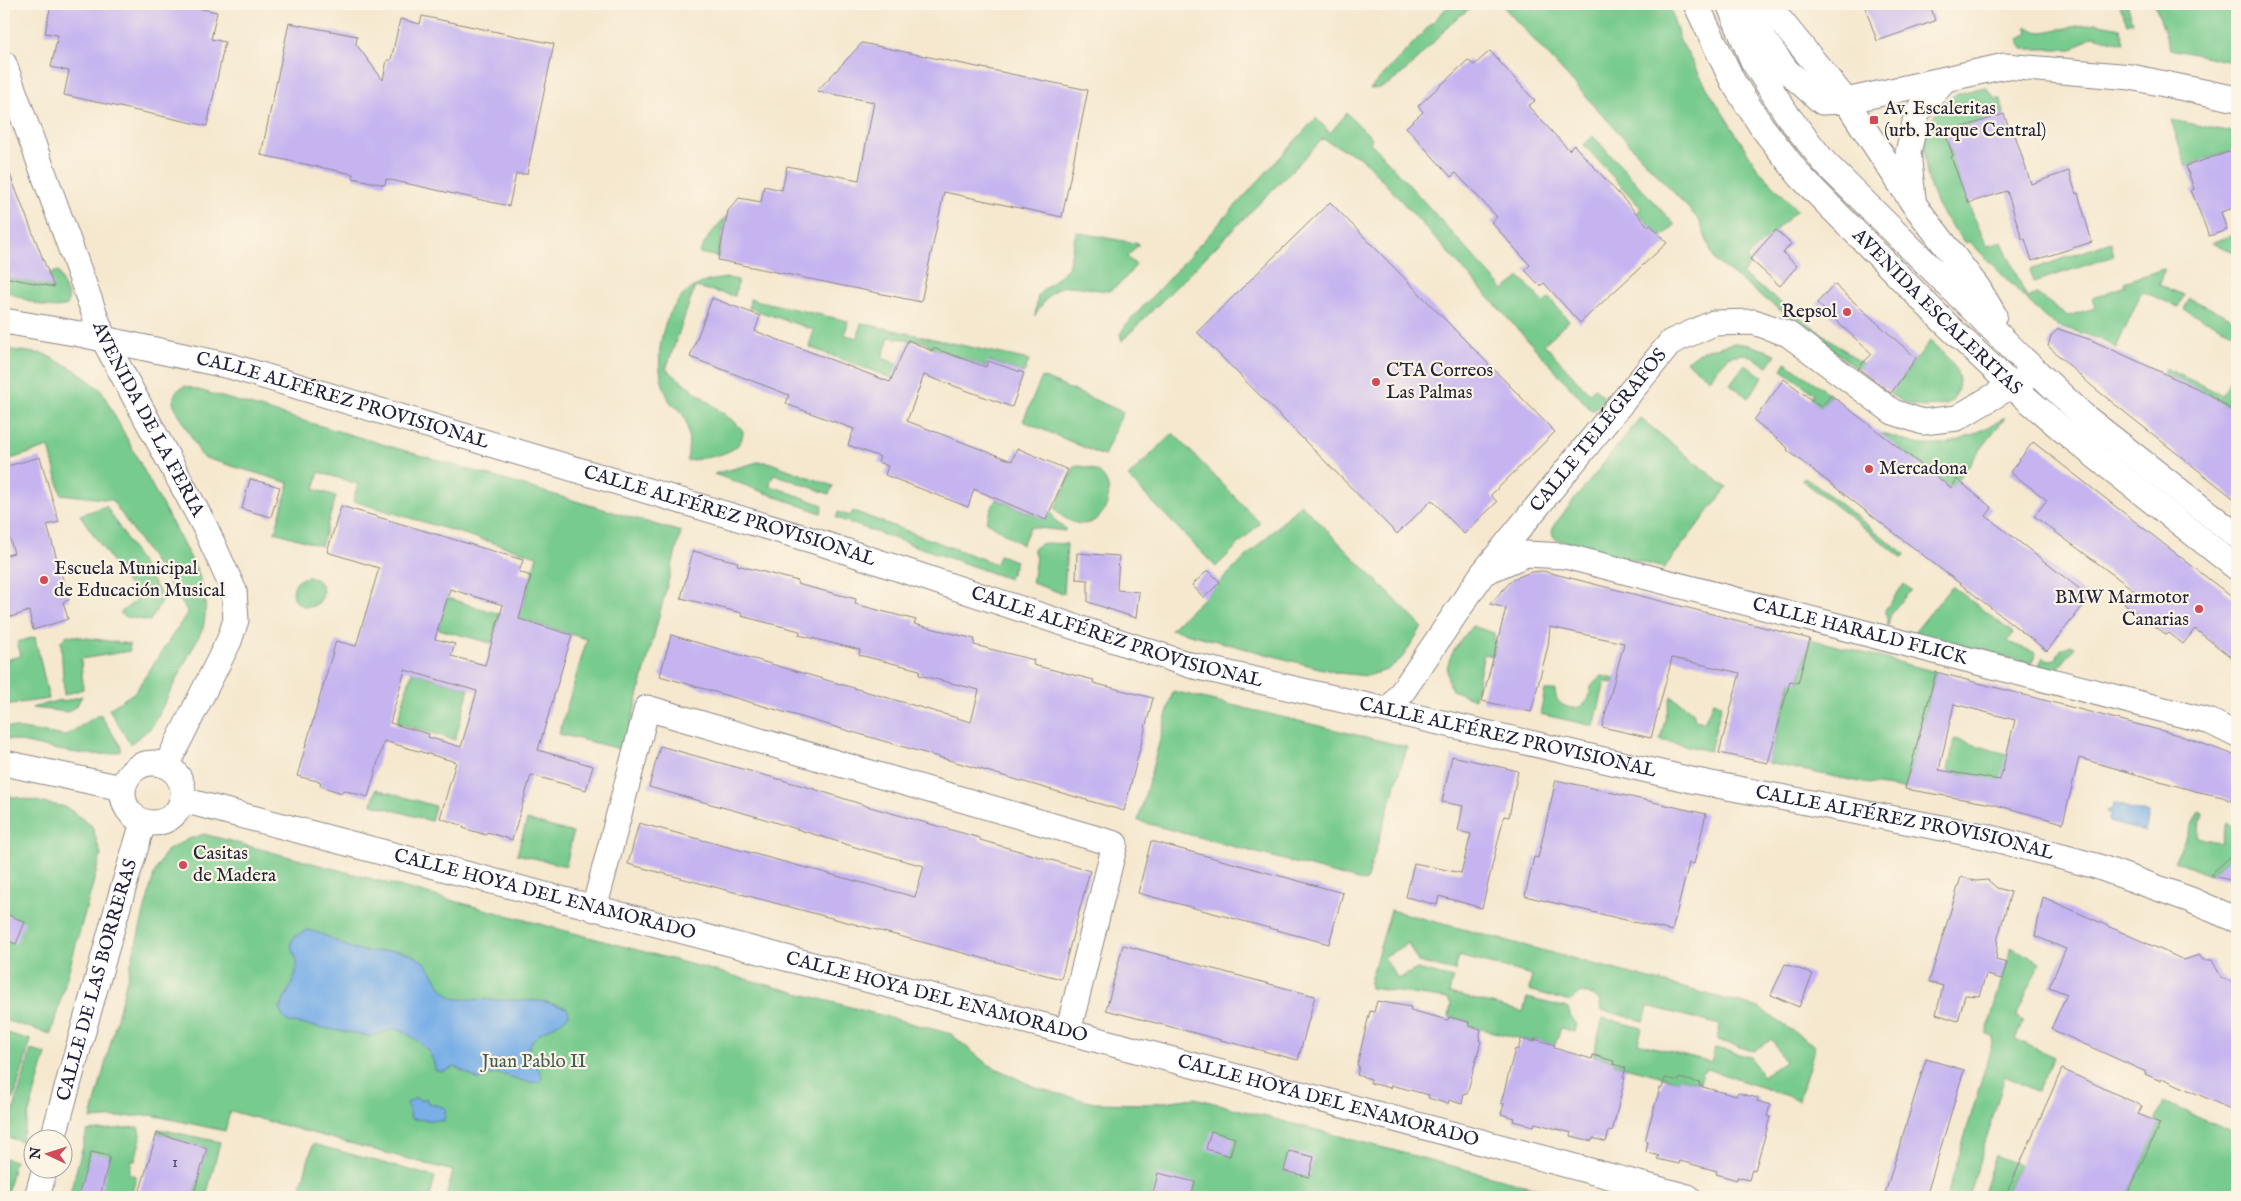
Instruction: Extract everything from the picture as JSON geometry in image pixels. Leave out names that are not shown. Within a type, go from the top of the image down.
[{"type":"street","name":"AVENIDA ESCALERITAS","points":[[1696,4],[1733,82],[1762,127],[1800,176],[1944,322],[2012,386],[2071,437],[2237,568]]},
{"type":"street","name":"AVENIDA ESCALERITAS","points":[[1729,4],[1753,61],[1788,116],[1825,163],[2085,417],[2237,536]]},
{"type":"street","points":[[1737,4],[1786,70],[1822,102],[1846,101],[2005,66],[2132,77],[2237,99]]},
{"type":"street","points":[[1767,4],[1846,101],[1913,203],[1978,288],[2029,364]]},
{"type":"street","name":"AVENIDA DE LA FERIA","points":[[4,64],[104,340],[206,526],[231,583],[237,604],[236,620],[229,641],[166,766]]},
{"type":"street","points":[[1913,203],[1908,153],[1917,113],[1944,80]]},
{"type":"street","name":"CALLE ALFÉREZ PROVISIONAL","points":[[4,322],[230,366],[827,545],[1190,665],[1691,780],[1984,836],[2096,866],[2191,900],[2237,920]]},
{"type":"street","name":"CALLE TELÉGRAFOS","points":[[1390,710],[1483,573],[1671,342],[1714,323],[1754,322],[1788,334],[1894,412],[1923,422],[1957,418],[2012,386],[2029,364]]},
{"type":"street","points":[[2176,520],[2190,500]]},
{"type":"street","name":"CALLE HARALD FLICK","points":[[1483,573],[1526,554],[1564,556],[2211,722],[2237,735]]},
{"type":"street","points":[[594,908],[647,708],[1115,844],[1068,1032]]},
{"type":"street","points":[[153,762],[166,766],[177,774],[183,786],[183,800],[175,815],[160,823],[143,823],[130,815],[123,803],[122,788],[128,775],[139,766],[153,762]]},
{"type":"street","points":[[4,763],[122,788]]},
{"type":"street","name":"CALLE HOYA DEL ENAMORADO","points":[[183,800],[1688,1197]]},
{"type":"street","name":"CALLE DE LAS BORRERAS","points":[[56,1128],[143,823]]},
{"type":"street","points":[[37,1197],[42,1178]]},
{"type":"green space","points":[[1450,4],[1479,4],[1466,11],[1452,23],[1397,78],[1383,86],[1370,89]]},
{"type":"green space","points":[[1501,4],[1669,4],[1679,38],[1704,83],[1758,169],[1797,210],[1746,258],[1751,264],[1742,274],[1863,364],[1858,369],[1715,261],[1699,220]]},
{"type":"green space","points":[[2119,4],[2127,4],[2133,22],[2127,24]]},
{"type":"green space","points":[[2155,4],[2222,4],[2237,9],[2237,63],[2170,49]]},
{"type":"green space","points":[[2095,23],[2120,28],[2124,43],[2092,36],[2073,49],[2023,49],[2018,39],[2028,33],[2026,26],[2043,32]]},
{"type":"green space","points":[[1986,87],[1995,99],[2001,99],[2004,114],[1946,133],[1959,181],[1961,181],[1987,246],[2002,242],[2027,298],[2037,294],[2068,316],[2095,308],[2092,298],[2125,286],[2124,282],[2163,269],[2165,270],[2159,285],[2184,295],[2178,307],[2142,291],[2116,348],[2100,339],[2056,325],[2043,316],[1969,241],[1966,243],[1946,219],[1934,197],[1926,168],[1926,138],[1930,123],[1937,111],[1947,100],[1960,93]]},
{"type":"green space","points":[[1347,113],[1372,138],[1370,142],[1504,290],[1520,277],[1544,303],[1549,298],[1569,321],[1544,344],[1589,393],[1595,388],[1605,398],[1593,412],[1363,159],[1323,139],[1122,341],[1120,334],[1126,325],[1316,118],[1330,133]]},
{"type":"green space","points":[[2171,120],[2237,133],[2237,149],[2186,166]]},
{"type":"green space","points":[[1593,136],[1675,225],[1662,237],[1637,213],[1641,208],[1584,145]]},
{"type":"green space","points":[[726,216],[718,257],[699,253],[709,236]]},
{"type":"green space","points":[[1076,232],[1139,244],[1127,257],[1136,265],[1122,282],[1109,291],[1075,286],[1059,288],[1043,302],[1035,316],[1038,295],[1068,268]]},
{"type":"green space","points":[[2232,235],[2237,240],[2237,253],[2212,243]]},
{"type":"green space","points":[[2111,242],[2114,256],[2034,282],[2030,270]]},
{"type":"green space","points":[[58,271],[68,296],[68,304],[62,307],[54,308],[36,304],[4,290],[4,277],[52,286],[49,274]]},
{"type":"green space","points":[[728,278],[738,280],[735,296],[695,287],[666,369],[737,424],[743,431],[742,439],[737,446],[722,454],[687,461],[688,428],[684,416],[671,403],[668,397],[660,371],[661,341],[664,326],[678,300],[689,290],[702,283],[705,282]]},
{"type":"green space","points":[[2189,298],[2237,321],[2237,334],[2184,310]]},
{"type":"green space","points":[[750,299],[848,321],[845,335],[858,338],[861,323],[1029,360],[1024,373],[989,361],[986,367],[933,348],[925,342],[889,337],[882,358],[915,370],[910,385],[809,347],[814,330],[749,308]]},
{"type":"green space","points":[[1930,341],[1950,361],[1958,375],[1959,383],[1952,401],[1928,407],[1913,405],[1890,394]]},
{"type":"green space","points":[[1734,343],[1750,345],[1776,354],[1768,366],[1746,354],[1729,356],[1709,379],[1686,361],[1703,351]]},
{"type":"green space","points":[[4,349],[44,354],[77,371],[101,390],[200,578],[205,606],[203,628],[152,727],[130,744],[109,709],[135,692],[188,612],[112,500],[61,494],[49,447],[4,461]]},
{"type":"green space","points":[[1786,362],[1831,395],[1821,407],[1811,398],[1814,393],[1782,370]]},
{"type":"green space","points":[[1745,364],[1763,377],[1748,398],[1730,384]]},
{"type":"green space","points":[[2237,364],[2237,403],[2235,402],[2230,408],[2212,396],[2163,373],[2165,368],[2223,395]]},
{"type":"green space","points":[[1042,377],[1123,412],[1104,456],[1023,421]]},
{"type":"green space","points":[[185,386],[681,532],[624,750],[559,734],[587,639],[519,619],[537,556],[353,501],[358,484],[319,472],[314,489],[336,496],[321,546],[275,532],[289,483],[202,457],[173,403],[176,392]]},
{"type":"green space","points":[[1640,418],[1727,488],[1664,568],[1555,539],[1552,533],[1554,525]]},
{"type":"green space","points":[[2005,418],[1951,488],[1879,433],[1917,444],[1941,444],[1974,434]]},
{"type":"green space","points":[[1173,433],[1260,523],[1216,567],[1128,477]]},
{"type":"green space","points":[[758,462],[768,462],[833,486],[829,494],[774,474],[769,485],[823,505],[821,513],[714,474]]},
{"type":"green space","points":[[1075,466],[1092,469],[1103,477],[1108,487],[1108,499],[1104,510],[1096,519],[1086,524],[1067,520],[1055,508]]},
{"type":"green space","points":[[1805,477],[1905,554],[1903,558],[1802,480]]},
{"type":"green space","points":[[996,499],[1046,520],[1050,511],[1057,523],[1065,528],[1065,531],[1030,527],[1022,545],[986,521]]},
{"type":"green space","points":[[1301,504],[1422,627],[1402,658],[1387,670],[1367,676],[1338,673],[1171,629]]},
{"type":"green space","points":[[106,506],[163,598],[150,621],[126,617],[120,613],[138,599],[80,515]]},
{"type":"green space","points":[[853,511],[996,564],[999,555],[1016,561],[1009,579],[836,518],[838,512],[850,516]]},
{"type":"green space","points":[[1040,544],[1067,544],[1064,594],[1032,583],[1036,557],[1033,549]]},
{"type":"green space","points":[[308,577],[319,581],[323,592],[319,603],[308,607],[297,603],[293,592],[297,581]]},
{"type":"green space","points":[[1904,584],[1911,590],[1891,613],[1888,626],[1885,610]]},
{"type":"green space","points":[[1952,586],[2013,633],[2008,642],[2036,653],[2031,664],[1914,633]]},
{"type":"green space","points":[[447,598],[500,614],[491,643],[438,629]]},
{"type":"green space","points":[[1472,626],[1494,633],[1494,640],[1496,641],[1493,656],[1484,654],[1474,699],[1452,690],[1447,672],[1448,664],[1455,648]]},
{"type":"green space","points":[[67,635],[129,644],[130,651],[81,659],[83,689],[64,695],[61,641]]},
{"type":"green space","points":[[35,637],[49,699],[4,705],[4,660],[21,656],[17,642]]},
{"type":"green space","points":[[1810,639],[1936,672],[1905,789],[1870,784],[1768,763],[1791,681],[1799,682]]},
{"type":"green space","points":[[2071,645],[2075,647],[2058,669],[2039,665],[2043,657],[2047,660],[2056,659],[2061,649]]},
{"type":"green space","points":[[412,672],[469,689],[455,740],[397,723]]},
{"type":"green space","points":[[1602,676],[1615,679],[1614,683],[1605,682],[1594,726],[1540,714],[1545,690],[1555,690],[1556,697],[1560,703],[1577,708],[1586,702],[1590,695],[1591,687]]},
{"type":"green space","points":[[1173,691],[1407,747],[1366,882],[1138,821]]},
{"type":"green space","points":[[82,696],[77,705],[69,712],[32,708],[60,700],[61,702]]},
{"type":"green space","points":[[1671,696],[1693,712],[1695,720],[1704,722],[1713,702],[1722,704],[1710,751],[1660,740]]},
{"type":"green space","points":[[100,714],[121,747],[121,751],[109,754],[80,753],[4,738],[4,726],[65,736]]},
{"type":"green space","points":[[1954,739],[2028,760],[2022,786],[1948,771]]},
{"type":"green space","points":[[376,789],[435,806],[431,821],[372,804]]},
{"type":"green space","points":[[4,795],[66,807],[92,826],[101,855],[51,1034],[4,1020]]},
{"type":"green space","points":[[2199,811],[2203,813],[2197,837],[2221,843],[2227,823],[2237,830],[2237,851],[2210,875],[2174,861]]},
{"type":"green space","points":[[527,820],[573,833],[566,866],[517,854]]},
{"type":"green space","name":"Juan Pablo II","points":[[204,834],[951,1034],[987,1064],[1037,1088],[1094,1103],[1147,1104],[1195,1098],[1570,1197],[446,1197],[453,1171],[230,1111],[225,1131],[151,1115],[91,1119],[154,874],[166,851],[186,840]]},
{"type":"green space","points":[[1391,910],[1759,1008],[1815,1046],[1799,1100],[1707,1069],[1702,1072],[1700,1083],[1680,1078],[1679,1081],[1613,1064],[1614,1061],[1593,1055],[1603,1018],[1642,1028],[1638,1043],[1711,1062],[1715,1048],[1751,1057],[1762,1076],[1785,1062],[1772,1039],[1753,1051],[1717,1040],[1720,1025],[1648,1006],[1644,1021],[1601,1010],[1599,1000],[1593,995],[1579,993],[1570,1002],[1529,990],[1532,975],[1459,956],[1455,971],[1418,962],[1408,943],[1384,957],[1398,979],[1417,969],[1453,978],[1449,993],[1523,1012],[1527,998],[1568,1008],[1571,1018],[1577,1024],[1575,1032],[1561,1028],[1555,1045],[1535,1039],[1534,1042],[1469,1026],[1469,1022],[1449,1017],[1451,1004],[1448,999],[1370,988],[1370,981]]},
{"type":"green space","points":[[2011,947],[2040,962],[2016,1017],[2023,1021],[2015,1039],[2054,1057],[2037,1092],[2005,1076],[1969,1197],[1947,1197],[1994,1037],[1986,1035]]},
{"type":"green space","points":[[4,1032],[31,1040],[14,1099],[4,1096]]},
{"type":"green space","points":[[31,1050],[46,1054],[25,1128],[22,1128],[21,1141],[6,1137]]},
{"type":"green space","points":[[2164,1102],[2237,1133],[2237,1197],[2126,1197],[2159,1124],[2155,1121]]},
{"type":"green space","points":[[138,1127],[141,1138],[135,1160],[132,1160],[129,1174],[136,1176],[131,1197],[87,1197],[76,1194],[75,1197],[69,1197],[87,1131]]},
{"type":"green space","points":[[159,1129],[220,1142],[206,1197],[193,1197],[207,1148],[157,1133]]},
{"type":"green space","points":[[313,1144],[435,1177],[430,1197],[298,1197]]},
{"type":"green space","points":[[1995,1155],[2019,1165],[2005,1197],[1982,1197]]},
{"type":"green space","points":[[4,1158],[15,1161],[6,1197],[4,1197]]},
{"type":"water","points":[[2113,803],[2149,814],[2145,832],[2109,822],[2110,816],[2107,811],[2112,809]]},
{"type":"water","points":[[307,930],[319,933],[354,949],[372,952],[395,951],[411,955],[426,964],[445,992],[456,999],[542,1001],[567,1008],[569,1014],[565,1019],[538,1035],[529,1046],[529,1056],[540,1071],[542,1080],[526,1082],[497,1074],[489,1075],[479,1080],[455,1067],[442,1072],[435,1070],[428,1051],[418,1041],[401,1030],[369,1036],[288,1022],[282,1016],[280,1009],[297,968],[291,943],[294,937]]},
{"type":"water","points":[[416,1098],[422,1101],[426,1098],[428,1103],[446,1108],[444,1121],[411,1119],[407,1103]]},
{"type":"building","points":[[51,4],[178,4],[217,12],[211,39],[225,42],[207,126],[64,95],[69,71],[51,67],[58,35],[45,33]]},
{"type":"building","points":[[1864,4],[1930,4],[1935,21],[1877,41]]},
{"type":"building","points":[[422,16],[554,44],[527,174],[516,174],[509,206],[386,179],[385,185],[353,178],[353,174],[261,155],[289,23],[357,36],[356,44],[383,80],[387,60],[391,60],[400,19],[420,24]]},
{"type":"building","points":[[862,43],[1088,90],[1062,217],[944,192],[921,302],[718,260],[728,211],[739,198],[761,202],[764,186],[782,190],[787,166],[859,180],[874,102],[817,91]]},
{"type":"building","points":[[1490,51],[1535,101],[1528,106],[1569,150],[1574,145],[1648,226],[1650,224],[1667,243],[1580,323],[1544,283],[1540,286],[1525,270],[1530,265],[1491,222],[1497,217],[1456,173],[1451,177],[1406,127],[1423,112],[1418,106],[1468,60],[1474,65]]},
{"type":"building","points":[[2004,114],[2012,136],[2015,135],[2031,184],[2069,171],[2076,194],[2078,193],[2092,242],[2032,261],[2025,239],[2022,239],[2007,191],[1968,203],[1951,157],[1953,156],[1945,133]]},
{"type":"building","points":[[2237,149],[2237,207],[2221,212],[2227,230],[2209,236],[2191,190],[2194,189],[2186,166]]},
{"type":"building","points":[[5,162],[54,287],[4,277]]},
{"type":"building","name":"CTA Correos Las Palmas","points":[[1330,202],[1555,432],[1491,495],[1497,502],[1464,534],[1432,500],[1397,534],[1197,332]]},
{"type":"building","points":[[1776,230],[1791,244],[1783,253],[1797,266],[1780,286],[1750,259]]},
{"type":"building","points":[[1834,284],[1916,358],[1891,393],[1858,368],[1872,354],[1817,303]]},
{"type":"building","points":[[712,298],[760,316],[755,331],[890,382],[908,340],[932,351],[933,348],[986,367],[988,361],[1024,373],[1012,407],[924,375],[907,421],[1012,461],[1017,448],[1068,470],[1046,520],[974,489],[968,507],[885,475],[888,466],[878,462],[880,457],[848,445],[854,429],[786,404],[789,395],[690,357]]},
{"type":"building","points":[[2058,329],[2089,339],[2209,394],[2237,414],[2237,501],[2093,387],[2048,346],[2051,336]]},
{"type":"building","name":"Mercadona","points":[[1784,379],[1821,407],[1831,395],[1951,488],[1957,479],[1992,508],[1986,516],[2090,597],[2047,651],[1787,450],[1788,448],[1754,420]]},
{"type":"building","points":[[2033,442],[2237,601],[2237,662],[2195,629],[2183,644],[2169,633],[2167,635],[2124,604],[2135,591],[2034,516],[2047,500],[2010,472]]},
{"type":"building","points":[[40,457],[59,522],[47,525],[69,600],[63,602],[68,619],[33,630],[29,611],[11,617],[4,593],[4,556],[14,553],[4,519],[4,467]]},
{"type":"building","points":[[250,479],[280,487],[271,517],[242,509]]},
{"type":"building","points":[[341,506],[523,560],[519,572],[531,576],[519,619],[572,635],[538,750],[593,766],[586,790],[531,775],[512,840],[487,832],[486,835],[463,828],[464,826],[440,818],[456,762],[384,741],[368,797],[343,790],[342,793],[320,786],[321,782],[297,776],[336,641],[356,646],[379,568],[327,552]],"holes":[[[450,589],[503,605],[485,665],[451,656],[455,644],[435,639]],[[405,670],[477,691],[461,747],[428,737],[429,734],[390,723]]]},
{"type":"building","points":[[693,551],[738,562],[737,565],[798,581],[797,584],[856,599],[855,604],[916,620],[914,624],[975,639],[974,645],[1034,660],[1033,665],[1094,680],[1093,683],[1153,698],[1124,811],[660,676],[671,635],[971,722],[979,690],[919,675],[920,670],[859,655],[860,650],[799,635],[800,631],[741,616],[742,613],[681,598]]},
{"type":"building","points":[[1077,553],[1119,556],[1117,590],[1139,592],[1136,618],[1088,602],[1088,580],[1076,579]]},
{"type":"building","points":[[1208,570],[1220,582],[1204,598],[1192,585]]},
{"type":"building","points":[[1543,571],[1810,639],[1798,683],[1790,681],[1768,763],[1719,753],[1740,673],[1672,658],[1651,738],[1602,727],[1624,643],[1550,627],[1548,646],[1531,712],[1482,701],[1506,608],[1490,604],[1513,579],[1531,572]]},
{"type":"building","points":[[1936,672],[2178,735],[2237,757],[2237,804],[2223,797],[2195,791],[2079,758],[2063,823],[1992,804],[1905,789]],"holes":[[[1954,704],[2015,720],[2000,780],[1939,770]]]},
{"type":"building","points":[[660,746],[814,789],[980,838],[980,840],[1090,871],[1061,979],[628,864],[639,823],[915,897],[924,866],[649,787]]},
{"type":"building","points":[[1452,756],[1518,771],[1509,817],[1504,816],[1482,908],[1439,896],[1437,905],[1406,897],[1414,863],[1461,873],[1471,834],[1458,831],[1463,806],[1442,802]]},
{"type":"building","points":[[1556,780],[1706,814],[1694,864],[1689,863],[1672,931],[1525,896],[1534,857],[1538,858]]},
{"type":"building","points":[[1151,841],[1343,893],[1329,944],[1138,893]]},
{"type":"building","points":[[2237,851],[2237,882],[2210,875]]},
{"type":"building","points":[[1961,877],[1976,881],[1988,880],[1997,888],[2011,892],[1998,937],[1996,960],[2007,963],[2002,979],[1986,975],[1979,996],[1965,995],[1958,1021],[1936,1014],[1943,986],[1929,982]]},
{"type":"building","points":[[2043,897],[2184,960],[2199,955],[2203,960],[2212,960],[2221,977],[2237,984],[2237,1112],[2162,1078],[2161,1081],[2145,1074],[2146,1072],[2051,1029],[2067,994],[2049,987],[2066,949],[2035,936]]},
{"type":"building","points":[[4,913],[25,922],[16,944],[4,939]]},
{"type":"building","points":[[1123,945],[1315,996],[1298,1060],[1106,1010]]},
{"type":"building","points":[[1785,964],[1813,974],[1799,1007],[1771,995]]},
{"type":"building","points":[[1377,1001],[1411,1007],[1410,1010],[1448,1020],[1449,1017],[1469,1022],[1469,1026],[1481,1029],[1479,1040],[1481,1041],[1467,1094],[1464,1093],[1462,1104],[1449,1100],[1448,1104],[1428,1098],[1429,1095],[1391,1085],[1391,1088],[1370,1083],[1371,1079],[1357,1075],[1359,1066],[1357,1065],[1370,1011],[1374,1012]]},
{"type":"building","points":[[1521,1039],[1534,1042],[1535,1039],[1555,1045],[1554,1048],[1592,1059],[1593,1055],[1614,1061],[1613,1064],[1626,1068],[1612,1132],[1609,1131],[1606,1142],[1593,1138],[1592,1141],[1571,1136],[1572,1133],[1535,1123],[1534,1126],[1513,1121],[1514,1118],[1501,1114],[1504,1104],[1501,1103],[1515,1049],[1518,1050]]},
{"type":"building","points":[[1926,1059],[1964,1070],[1926,1197],[1884,1197]]},
{"type":"building","points":[[2062,1069],[2142,1106],[2138,1114],[2160,1123],[2126,1197],[2005,1197]]},
{"type":"building","points":[[1665,1078],[1679,1081],[1679,1078],[1700,1083],[1699,1086],[1736,1096],[1738,1093],[1758,1098],[1757,1101],[1770,1105],[1767,1116],[1770,1117],[1767,1129],[1755,1170],[1752,1169],[1749,1180],[1737,1177],[1737,1180],[1716,1174],[1717,1171],[1680,1161],[1679,1164],[1657,1159],[1659,1156],[1646,1152],[1648,1142],[1645,1141],[1660,1088],[1662,1088]]},
{"type":"building","points":[[1211,1131],[1235,1138],[1230,1156],[1206,1149]]},
{"type":"building","points":[[157,1133],[207,1148],[193,1197],[138,1197]]},
{"type":"building","points":[[1289,1151],[1314,1157],[1309,1177],[1284,1171]]},
{"type":"building","points":[[91,1152],[110,1156],[100,1197],[78,1197]]},
{"type":"building","points":[[1158,1173],[1195,1182],[1191,1197],[1152,1197]]},
{"type":"place","name":"Av. Escaleritas (urb. Parque Central)","points":[[1874,120]]},
{"type":"place","name":"Repsol","points":[[1847,312]]},
{"type":"place","name":"CTA Correos Las Palmas","points":[[1376,382]]},
{"type":"place","name":"Mercadona","points":[[1869,469]]},
{"type":"place","name":"Escuela Municipal de Educación Musical","points":[[44,580]]},
{"type":"place","name":"BMW Marmotor Canarias","points":[[2199,609]]},
{"type":"place","name":"Casitas de Madera","points":[[183,865]]}]
